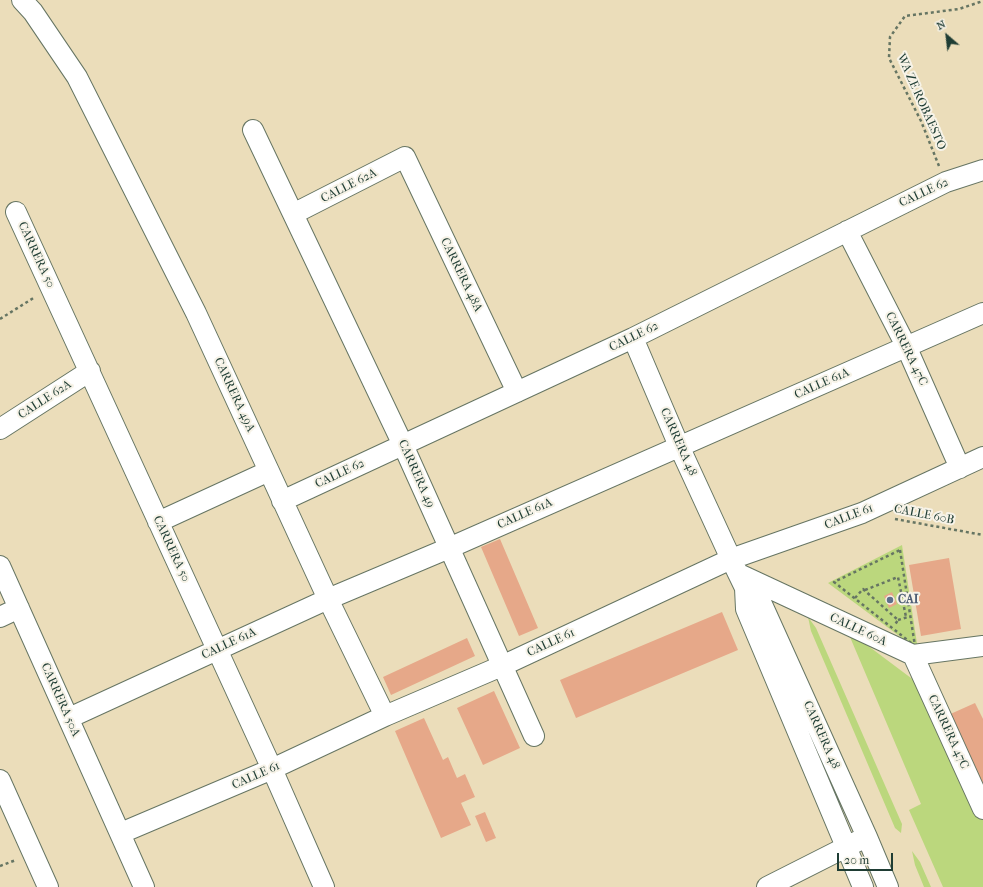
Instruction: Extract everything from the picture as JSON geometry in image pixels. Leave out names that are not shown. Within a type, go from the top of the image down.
[{"type":"street","name":"CARRERA 49A","points":[[22,0],[33,12],[77,77],[196,313],[282,501],[385,716]]},
{"type":"street","name":"CARRERA 49","points":[[253,130],[403,445],[504,665],[534,736]]},
{"type":"street","name":"CALLE 62A","points":[[293,214],[405,158]]},
{"type":"street","name":"CARRERA 48A","points":[[405,158],[517,392]]},
{"type":"street","name":"CALLE 62","points":[[282,501],[633,338],[946,182],[983,170]]},
{"type":"street","name":"CARRERA 50","points":[[16,212],[272,769],[324,887]]},
{"type":"street","name":"CARRERA 47C","points":[[847,231],[906,346],[960,468]]},
{"type":"street","name":"CALLE 61A","points":[[69,718],[328,599],[449,548],[983,313]]},
{"type":"street","name":"CARRERA 48","points":[[633,338],[679,446],[738,574],[746,609],[863,887]]},
{"type":"street","name":"CALLE 62A","points":[[0,429],[90,371]]},
{"type":"street","name":"CALLE 61","points":[[121,834],[272,769],[385,716],[504,665],[738,574],[862,513],[983,457]]},
{"type":"street","points":[[158,522],[269,471]]},
{"type":"street","name":"CARRERA 50A","points":[[0,566],[144,887]]},
{"type":"street","name":"CARRERA 48","points":[[738,574],[761,602],[888,887]]},
{"type":"street","name":"CALLE 60A","points":[[738,574],[913,655]]},
{"type":"street","points":[[0,616],[19,608]]},
{"type":"street","points":[[913,655],[983,646]]},
{"type":"street","name":"CARRERA 47C","points":[[913,655],[983,809]]},
{"type":"street","points":[[0,780],[48,887]]},
{"type":"street","points":[[767,887],[867,837]]},
{"type":"path","name":"WA ZE ROBAESTO","points":[[946,182],[921,121],[890,58],[890,37],[905,16],[959,9],[983,1]]},
{"type":"path","points":[[0,319],[51,287]]},
{"type":"path","name":"CALLE 60B","points":[[892,518],[983,536]]},
{"type":"path","points":[[900,550],[911,618],[915,646],[834,582],[900,550]]},
{"type":"path","points":[[855,598],[863,588],[865,590],[898,577],[906,617]]},
{"type":"path","points":[[865,590],[898,620]]},
{"type":"path","points":[[892,628],[898,620],[906,617],[911,618]]},
{"type":"green space","points":[[902,545],[918,650],[828,583]]},
{"type":"green space","points":[[808,617],[816,628],[902,824],[901,833],[895,828],[811,631]]},
{"type":"green space","points":[[847,630],[915,681],[983,819],[983,887],[943,887],[909,810],[921,804]]},
{"type":"green space","points":[[912,851],[920,862],[931,887],[924,887],[915,865]]},
{"type":"building","points":[[500,539],[538,628],[519,636],[481,547]]},
{"type":"building","points":[[949,558],[961,629],[921,636],[909,565]]},
{"type":"building","name":"CAI","points":[[892,592],[897,604],[889,608],[884,596]]},
{"type":"building","points":[[722,612],[738,650],[576,718],[560,680]]},
{"type":"building","points":[[467,638],[475,656],[391,695],[383,677]]},
{"type":"building","points":[[494,691],[520,748],[483,765],[457,708]]},
{"type":"building","points":[[975,703],[983,719],[983,794],[946,716]]},
{"type":"building","points":[[424,718],[443,760],[448,757],[457,778],[465,774],[475,797],[461,803],[471,825],[441,838],[395,731]]},
{"type":"building","points":[[485,812],[496,838],[486,842],[475,816]]},
{"type":"place","name":"CAI","points":[[890,600]]}]
